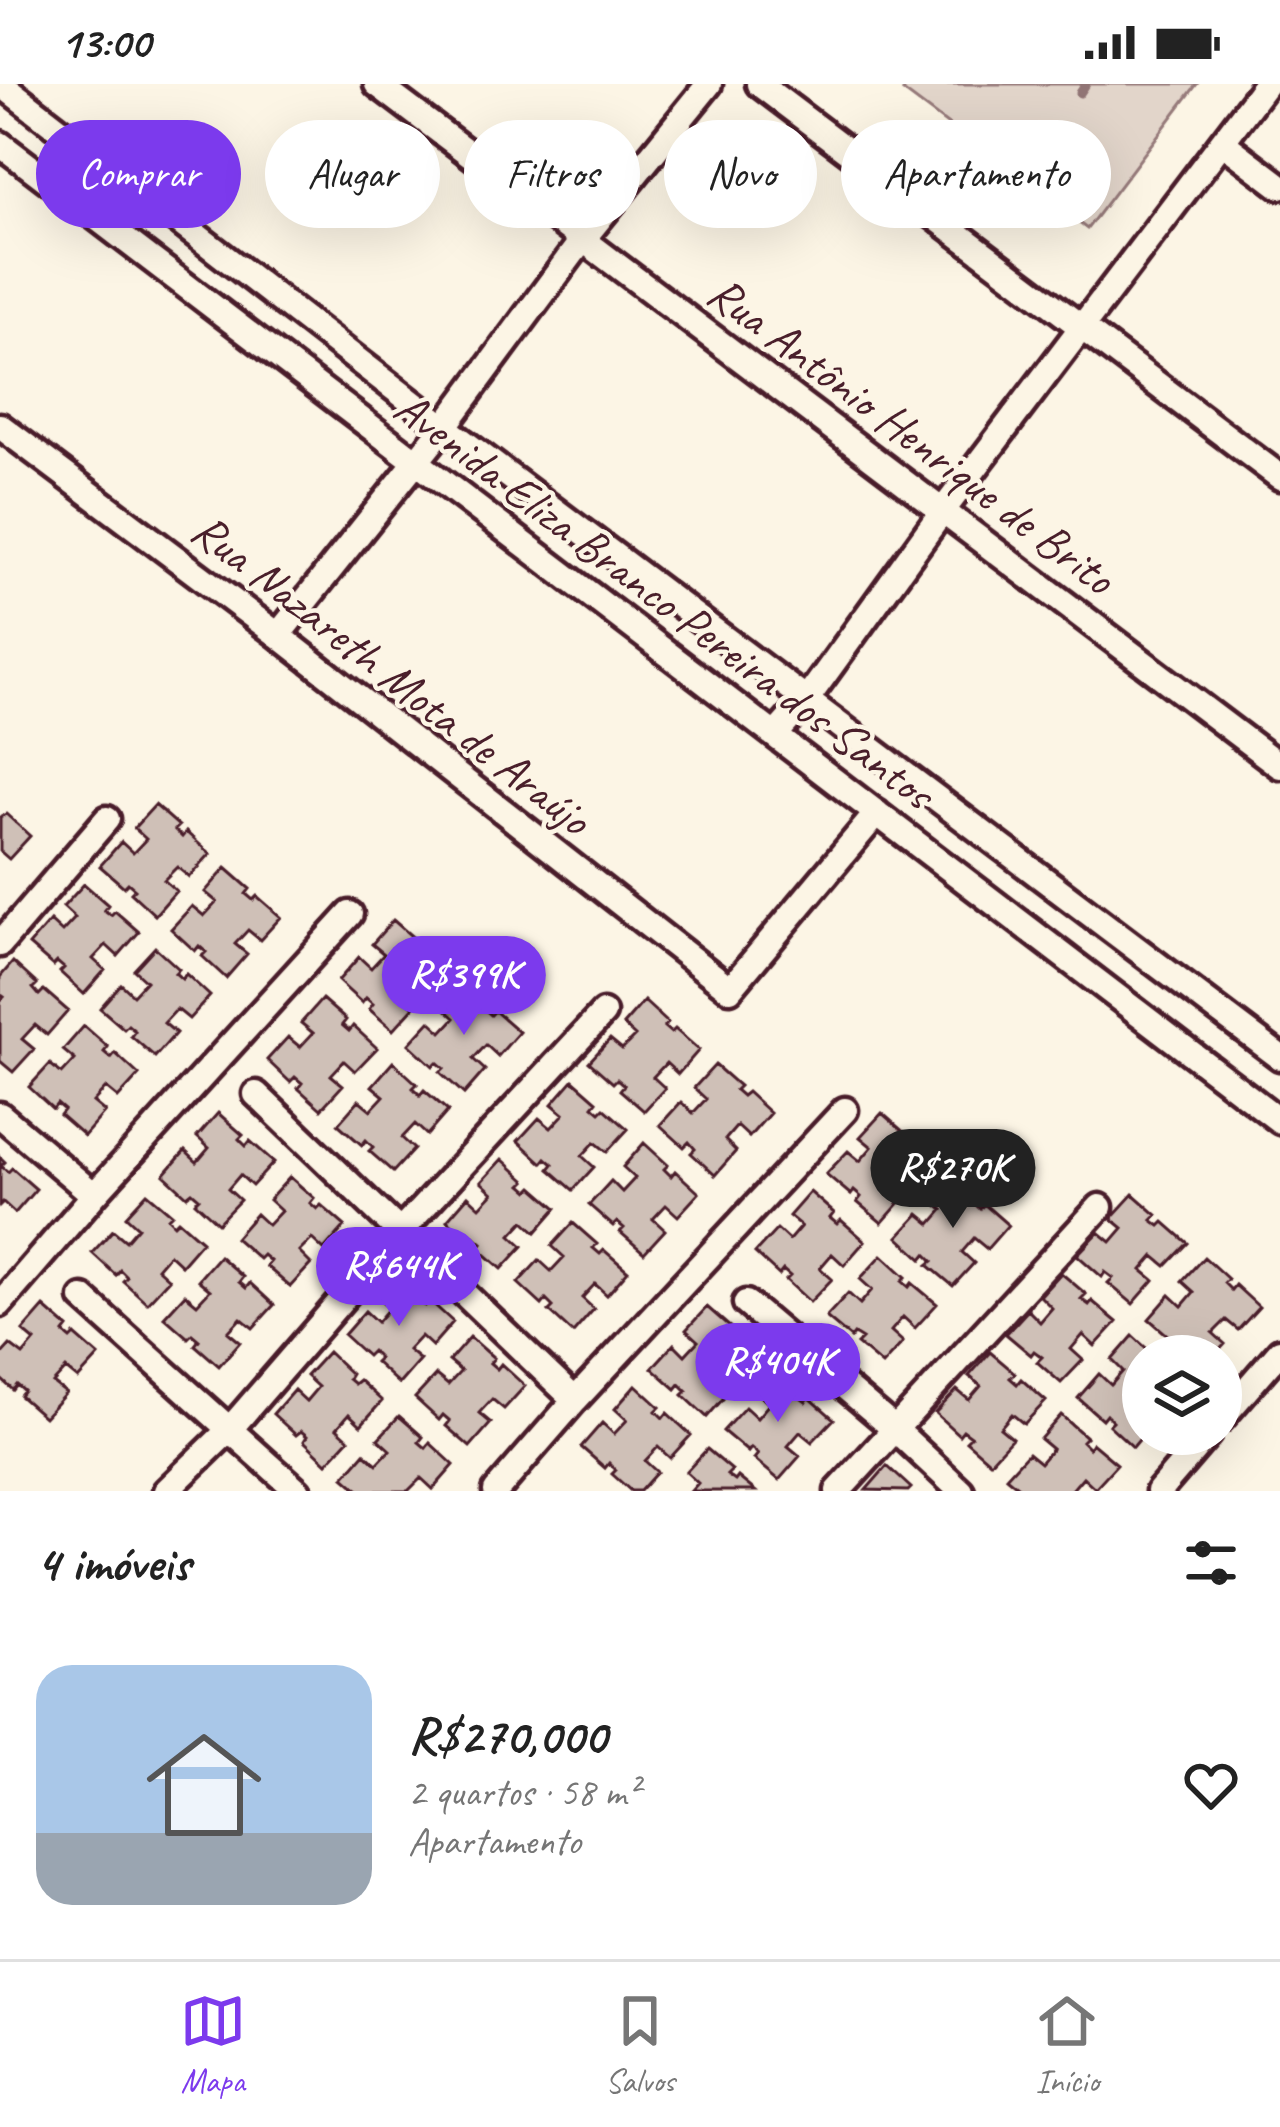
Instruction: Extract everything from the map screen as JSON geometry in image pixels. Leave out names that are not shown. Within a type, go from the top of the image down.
[{"type":"street","name":"Avenida Eliza Branco Pereira dos Santos","points":[[1,84],[444,427],[1280,1057]]},
{"type":"street","name":"Rua Antônio Henrique de Brito","points":[[377,84],[1280,766]]},
{"type":"street","points":[[278,635],[444,427],[583,239],[710,84]]},
{"type":"street","points":[[775,735],[807,699],[944,509],[1266,84]]},
{"type":"street","points":[[772,88],[1280,476]]},
{"type":"street","points":[[1222,142],[1280,186]]},
{"type":"street","name":"Avenida Eliza Branco Pereira dos Santos","points":[[0,144],[1280,1120]]},
{"type":"street","name":"Rua Nazareth Mota de Araújo","points":[[0,426],[278,635],[730,989],[877,812]]},
{"type":"street","points":[[0,944],[107,819]]},
{"type":"street","points":[[0,1304],[350,914]]},
{"type":"street","points":[[175,1487],[402,1230],[603,1013]]},
{"type":"street","points":[[256,1094],[575,1400]]},
{"type":"street","points":[[496,1491],[845,1110]]},
{"type":"street","points":[[0,1115],[94,1195]]},
{"type":"street","points":[[838,1491],[1100,1207]]},
{"type":"street","points":[[82,1298],[298,1491]]},
{"type":"street","points":[[746,1303],[961,1491]]},
{"type":"street","points":[[1242,1395],[1280,1351]]},
{"type":"street","points":[[1159,1491],[1190,1455]]},
{"type":"shaded area","points":[[908,84],[1197,84],[1111,197],[1111,120],[942,120],[903,91]]},
{"type":"building","points":[[155,805],[179,826],[175,830],[182,837],[186,832],[210,854],[189,877],[177,867],[164,880],[176,891],[155,915],[131,893],[135,889],[128,883],[124,887],[100,866],[121,842],[133,853],[146,839],[134,828]]},
{"type":"building","points":[[6,814],[30,836],[9,859],[0,851],[0,817]]},
{"type":"building","points":[[226,868],[250,889],[246,894],[253,900],[257,896],[281,917],[260,940],[248,930],[235,944],[247,954],[226,978],[202,956],[206,952],[199,946],[195,951],[171,929],[192,906],[204,916],[217,902],[205,892]]},
{"type":"building","points":[[84,884],[108,905],[104,910],[111,915],[115,911],[139,932],[118,956],[106,945],[93,959],[105,970],[84,994],[60,972],[64,968],[57,962],[53,966],[29,945],[50,921],[62,932],[75,918],[63,907]]},
{"type":"building","points":[[393,920],[417,941],[413,946],[420,952],[424,948],[448,969],[427,993],[415,982],[402,996],[414,1007],[393,1030],[369,1009],[373,1004],[366,998],[362,1003],[338,981],[359,957],[371,968],[384,954],[372,944]]},
{"type":"building","points":[[155,947],[179,969],[175,973],[182,979],[186,974],[210,996],[189,1019],[177,1009],[164,1023],[176,1033],[155,1057],[131,1036],[135,1031],[128,1025],[124,1029],[100,1008],[121,984],[133,995],[146,981],[134,970]]},
{"type":"building","points":[[13,962],[37,984],[33,988],[39,995],[44,990],[68,1011],[47,1035],[35,1025],[22,1039],[34,1049],[13,1072],[0,1061],[0,1001],[4,997],[0,977]]},
{"type":"building","points":[[464,983],[488,1005],[484,1009],[491,1015],[495,1011],[519,1032],[498,1056],[486,1045],[473,1059],[485,1070],[464,1094],[440,1072],[444,1068],[437,1062],[433,1066],[409,1044],[430,1021],[442,1032],[455,1018],[443,1007]]},
{"type":"building","points":[[322,999],[346,1020],[342,1025],[349,1031],[353,1026],[377,1048],[355,1071],[344,1061],[331,1075],[343,1085],[321,1109],[298,1088],[302,1083],[295,1077],[290,1082],[267,1060],[288,1037],[300,1047],[313,1033],[301,1023]]},
{"type":"building","points":[[644,1001],[668,1023],[664,1027],[671,1033],[675,1029],[699,1050],[678,1074],[666,1063],[653,1077],[665,1088],[644,1111],[620,1090],[624,1085],[617,1079],[613,1083],[589,1062],[610,1039],[622,1049],[635,1036],[623,1025]]},
{"type":"building","points":[[84,1026],[108,1047],[104,1052],[111,1058],[115,1053],[139,1075],[118,1098],[106,1088],[93,1102],[105,1112],[84,1136],[60,1115],[64,1110],[57,1104],[53,1109],[29,1087],[50,1064],[62,1074],[75,1060],[63,1050]]},
{"type":"building","points":[[393,1062],[417,1084],[413,1088],[420,1095],[424,1090],[448,1111],[427,1135],[415,1124],[402,1138],[414,1149],[393,1172],[369,1151],[373,1147],[366,1140],[362,1145],[338,1124],[359,1100],[371,1110],[384,1096],[372,1086]]},
{"type":"building","points":[[715,1065],[739,1086],[735,1090],[742,1096],[747,1092],[770,1113],[749,1137],[737,1126],[725,1140],[736,1151],[715,1175],[691,1153],[695,1149],[689,1142],[684,1147],[660,1125],[681,1102],[693,1113],[706,1099],[694,1088]]},
{"type":"building","points":[[573,1080],[597,1101],[593,1106],[600,1112],[604,1108],[628,1129],[607,1152],[595,1142],[582,1156],[594,1167],[573,1190],[549,1169],[553,1164],[546,1158],[542,1163],[518,1141],[539,1118],[551,1128],[564,1114],[552,1104]]},
{"type":"building","points":[[218,1113],[243,1135],[239,1139],[246,1146],[250,1141],[274,1162],[252,1186],[240,1175],[228,1189],[240,1200],[218,1223],[195,1202],[199,1198],[192,1192],[187,1196],[164,1175],[185,1151],[197,1162],[209,1148],[197,1137]]},
{"type":"building","points":[[882,1113],[906,1134],[901,1139],[909,1145],[912,1140],[937,1162],[915,1185],[903,1175],[891,1189],[903,1199],[882,1223],[857,1202],[861,1197],[854,1191],[851,1195],[826,1174],[848,1151],[860,1161],[872,1147],[860,1137]]},
{"type":"building","points":[[644,1143],[668,1165],[664,1169],[671,1176],[675,1171],[699,1193],[678,1216],[666,1205],[653,1219],[665,1230],[644,1253],[620,1232],[624,1228],[617,1222],[613,1226],[589,1205],[611,1181],[622,1192],[635,1178],[623,1167]]},
{"type":"building","points":[[0,1157],[5,1162],[1,1166],[8,1172],[12,1168],[36,1189],[15,1213],[3,1202],[0,1205]]},
{"type":"building","points":[[502,1159],[526,1181],[522,1185],[529,1191],[533,1187],[557,1208],[536,1232],[524,1221],[511,1235],[523,1246],[502,1269],[478,1248],[482,1243],[475,1237],[471,1241],[447,1220],[468,1196],[480,1207],[493,1193],[481,1182]]},
{"type":"building","points":[[953,1176],[977,1198],[973,1202],[980,1209],[984,1204],[1008,1225],[987,1249],[974,1238],[962,1252],[974,1263],[953,1286],[928,1265],[933,1261],[926,1254],[922,1259],[898,1237],[919,1214],[931,1224],[943,1210],[931,1200]]},
{"type":"building","points":[[290,1177],[314,1198],[310,1203],[317,1209],[321,1205],[345,1226],[324,1250],[312,1239],[299,1252],[311,1264],[290,1287],[266,1266],[270,1261],[263,1255],[259,1259],[235,1238],[256,1214],[268,1225],[281,1211],[269,1200]]},
{"type":"building","points":[[810,1192],[834,1213],[830,1218],[837,1224],[841,1220],[865,1241],[844,1265],[832,1254],[820,1268],[832,1279],[810,1302],[786,1280],[790,1276],[783,1270],[779,1275],[755,1253],[777,1229],[789,1240],[801,1226],[789,1216]]},
{"type":"building","points":[[147,1193],[172,1214],[168,1218],[174,1224],[178,1220],[202,1241],[181,1265],[169,1254],[157,1268],[169,1279],[147,1303],[123,1281],[127,1277],[120,1270],[116,1275],[92,1253],[113,1230],[126,1241],[138,1227],[126,1216]]},
{"type":"building","points":[[1133,1194],[1157,1215],[1152,1220],[1160,1226],[1164,1222],[1188,1243],[1166,1266],[1154,1256],[1142,1270],[1154,1280],[1133,1304],[1108,1283],[1113,1278],[1105,1272],[1102,1277],[1077,1255],[1099,1232],[1111,1242],[1123,1228],[1111,1218]]},
{"type":"building","points":[[573,1223],[597,1244],[593,1248],[600,1254],[604,1250],[628,1271],[607,1295],[595,1284],[582,1298],[594,1309],[573,1333],[549,1311],[553,1307],[546,1300],[542,1305],[518,1283],[539,1260],[551,1271],[564,1257],[552,1246]]},
{"type":"building","points":[[882,1255],[906,1277],[902,1281],[909,1287],[912,1283],[937,1304],[915,1328],[903,1317],[891,1331],[903,1342],[882,1365],[857,1344],[862,1339],[854,1334],[851,1338],[826,1317],[848,1293],[860,1304],[872,1290],[860,1279]]},
{"type":"building","points":[[219,1256],[243,1277],[239,1282],[246,1288],[250,1283],[274,1305],[253,1328],[241,1318],[228,1332],[240,1342],[219,1366],[195,1345],[199,1340],[192,1334],[188,1338],[164,1317],[185,1294],[197,1304],[210,1290],[198,1280]]},
{"type":"building","points":[[1204,1257],[1228,1279],[1224,1283],[1231,1290],[1235,1285],[1259,1307],[1238,1330],[1226,1320],[1215,1335],[1167,1335],[1149,1319],[1170,1295],[1182,1306],[1194,1292],[1182,1281]]},
{"type":"building","points":[[1061,1273],[1086,1294],[1081,1299],[1089,1305],[1092,1301],[1117,1322],[1095,1346],[1083,1335],[1071,1349],[1083,1360],[1061,1383],[1037,1362],[1042,1357],[1034,1351],[1031,1355],[1006,1334],[1028,1310],[1040,1322],[1052,1308],[1040,1296]]},
{"type":"building","points":[[399,1274],[423,1295],[419,1299],[425,1306],[430,1301],[453,1322],[432,1346],[421,1336],[408,1350],[420,1360],[399,1384],[375,1362],[379,1358],[372,1351],[367,1356],[344,1335],[365,1311],[377,1322],[389,1308],[378,1297]]},
{"type":"building","points":[[44,1307],[68,1328],[64,1333],[71,1339],[75,1335],[99,1356],[78,1379],[66,1369],[53,1383],[66,1393],[44,1417],[20,1396],[24,1391],[17,1385],[13,1390],[0,1378],[0,1356],[10,1345],[23,1355],[35,1341],[23,1331]]},
{"type":"building","points":[[707,1307],[731,1328],[727,1332],[734,1338],[738,1334],[762,1355],[741,1379],[729,1368],[716,1382],[728,1393],[707,1417],[683,1395],[687,1391],[680,1384],[676,1389],[652,1368],[674,1344],[685,1355],[698,1341],[686,1330]]},
{"type":"building","points":[[470,1337],[494,1358],[490,1363],[497,1369],[501,1364],[525,1386],[504,1409],[492,1399],[479,1413],[491,1423],[470,1447],[446,1426],[450,1421],[443,1415],[439,1420],[415,1398],[436,1375],[448,1385],[461,1371],[449,1361]]},
{"type":"building","points":[[1122,1349],[1122,1370],[1112,1360]]},
{"type":"building","points":[[328,1352],[351,1374],[348,1379],[354,1384],[359,1380],[382,1401],[361,1425],[349,1414],[337,1428],[349,1439],[327,1463],[304,1441],[307,1436],[301,1431],[296,1435],[273,1414],[294,1390],[306,1401],[318,1387],[306,1376]]},
{"type":"building","points":[[990,1352],[1015,1373],[1010,1378],[1017,1384],[1021,1379],[1046,1401],[1024,1424],[1012,1414],[1000,1428],[1012,1438],[990,1462],[966,1441],[971,1436],[963,1430],[959,1435],[935,1413],[957,1390],[969,1400],[981,1386],[969,1376]]},
{"type":"building","points":[[779,1370],[803,1391],[798,1396],[806,1402],[809,1397],[834,1419],[812,1442],[800,1432],[788,1446],[800,1456],[779,1480],[754,1459],[758,1454],[751,1448],[748,1452],[723,1431],[745,1407],[757,1418],[769,1404],[757,1393]]},
{"type":"building","points":[[1122,1372],[1122,1437],[1109,1425],[1113,1421],[1106,1414],[1102,1419],[1078,1398],[1099,1374],[1111,1385]]},
{"type":"building","points":[[636,1385],[660,1407],[656,1411],[663,1418],[667,1413],[691,1435],[670,1458],[658,1447],[645,1461],[657,1472],[640,1491],[631,1491],[612,1474],[616,1470],[609,1463],[605,1468],[581,1447],[602,1423],[614,1434],[627,1420],[615,1409]]},
{"type":"building","points":[[1061,1415],[1086,1437],[1082,1441],[1089,1448],[1092,1443],[1117,1464],[1095,1488],[1083,1477],[1071,1491],[1023,1491],[1006,1477],[1028,1453],[1040,1463],[1052,1449],[1040,1439]]},
{"type":"building","points":[[399,1416],[423,1437],[419,1442],[426,1448],[430,1443],[454,1465],[433,1489],[421,1478],[408,1491],[360,1491],[344,1477],[365,1453],[377,1464],[390,1450],[378,1439]]},
{"type":"building","points":[[707,1449],[732,1470],[727,1475],[735,1481],[738,1477],[755,1491],[691,1491],[698,1483],[686,1472]]},
{"type":"building","points":[[887,1466],[911,1488],[908,1491],[866,1490]]},
{"type":"waterway","points":[[1080,93],[1086,84]]}]
